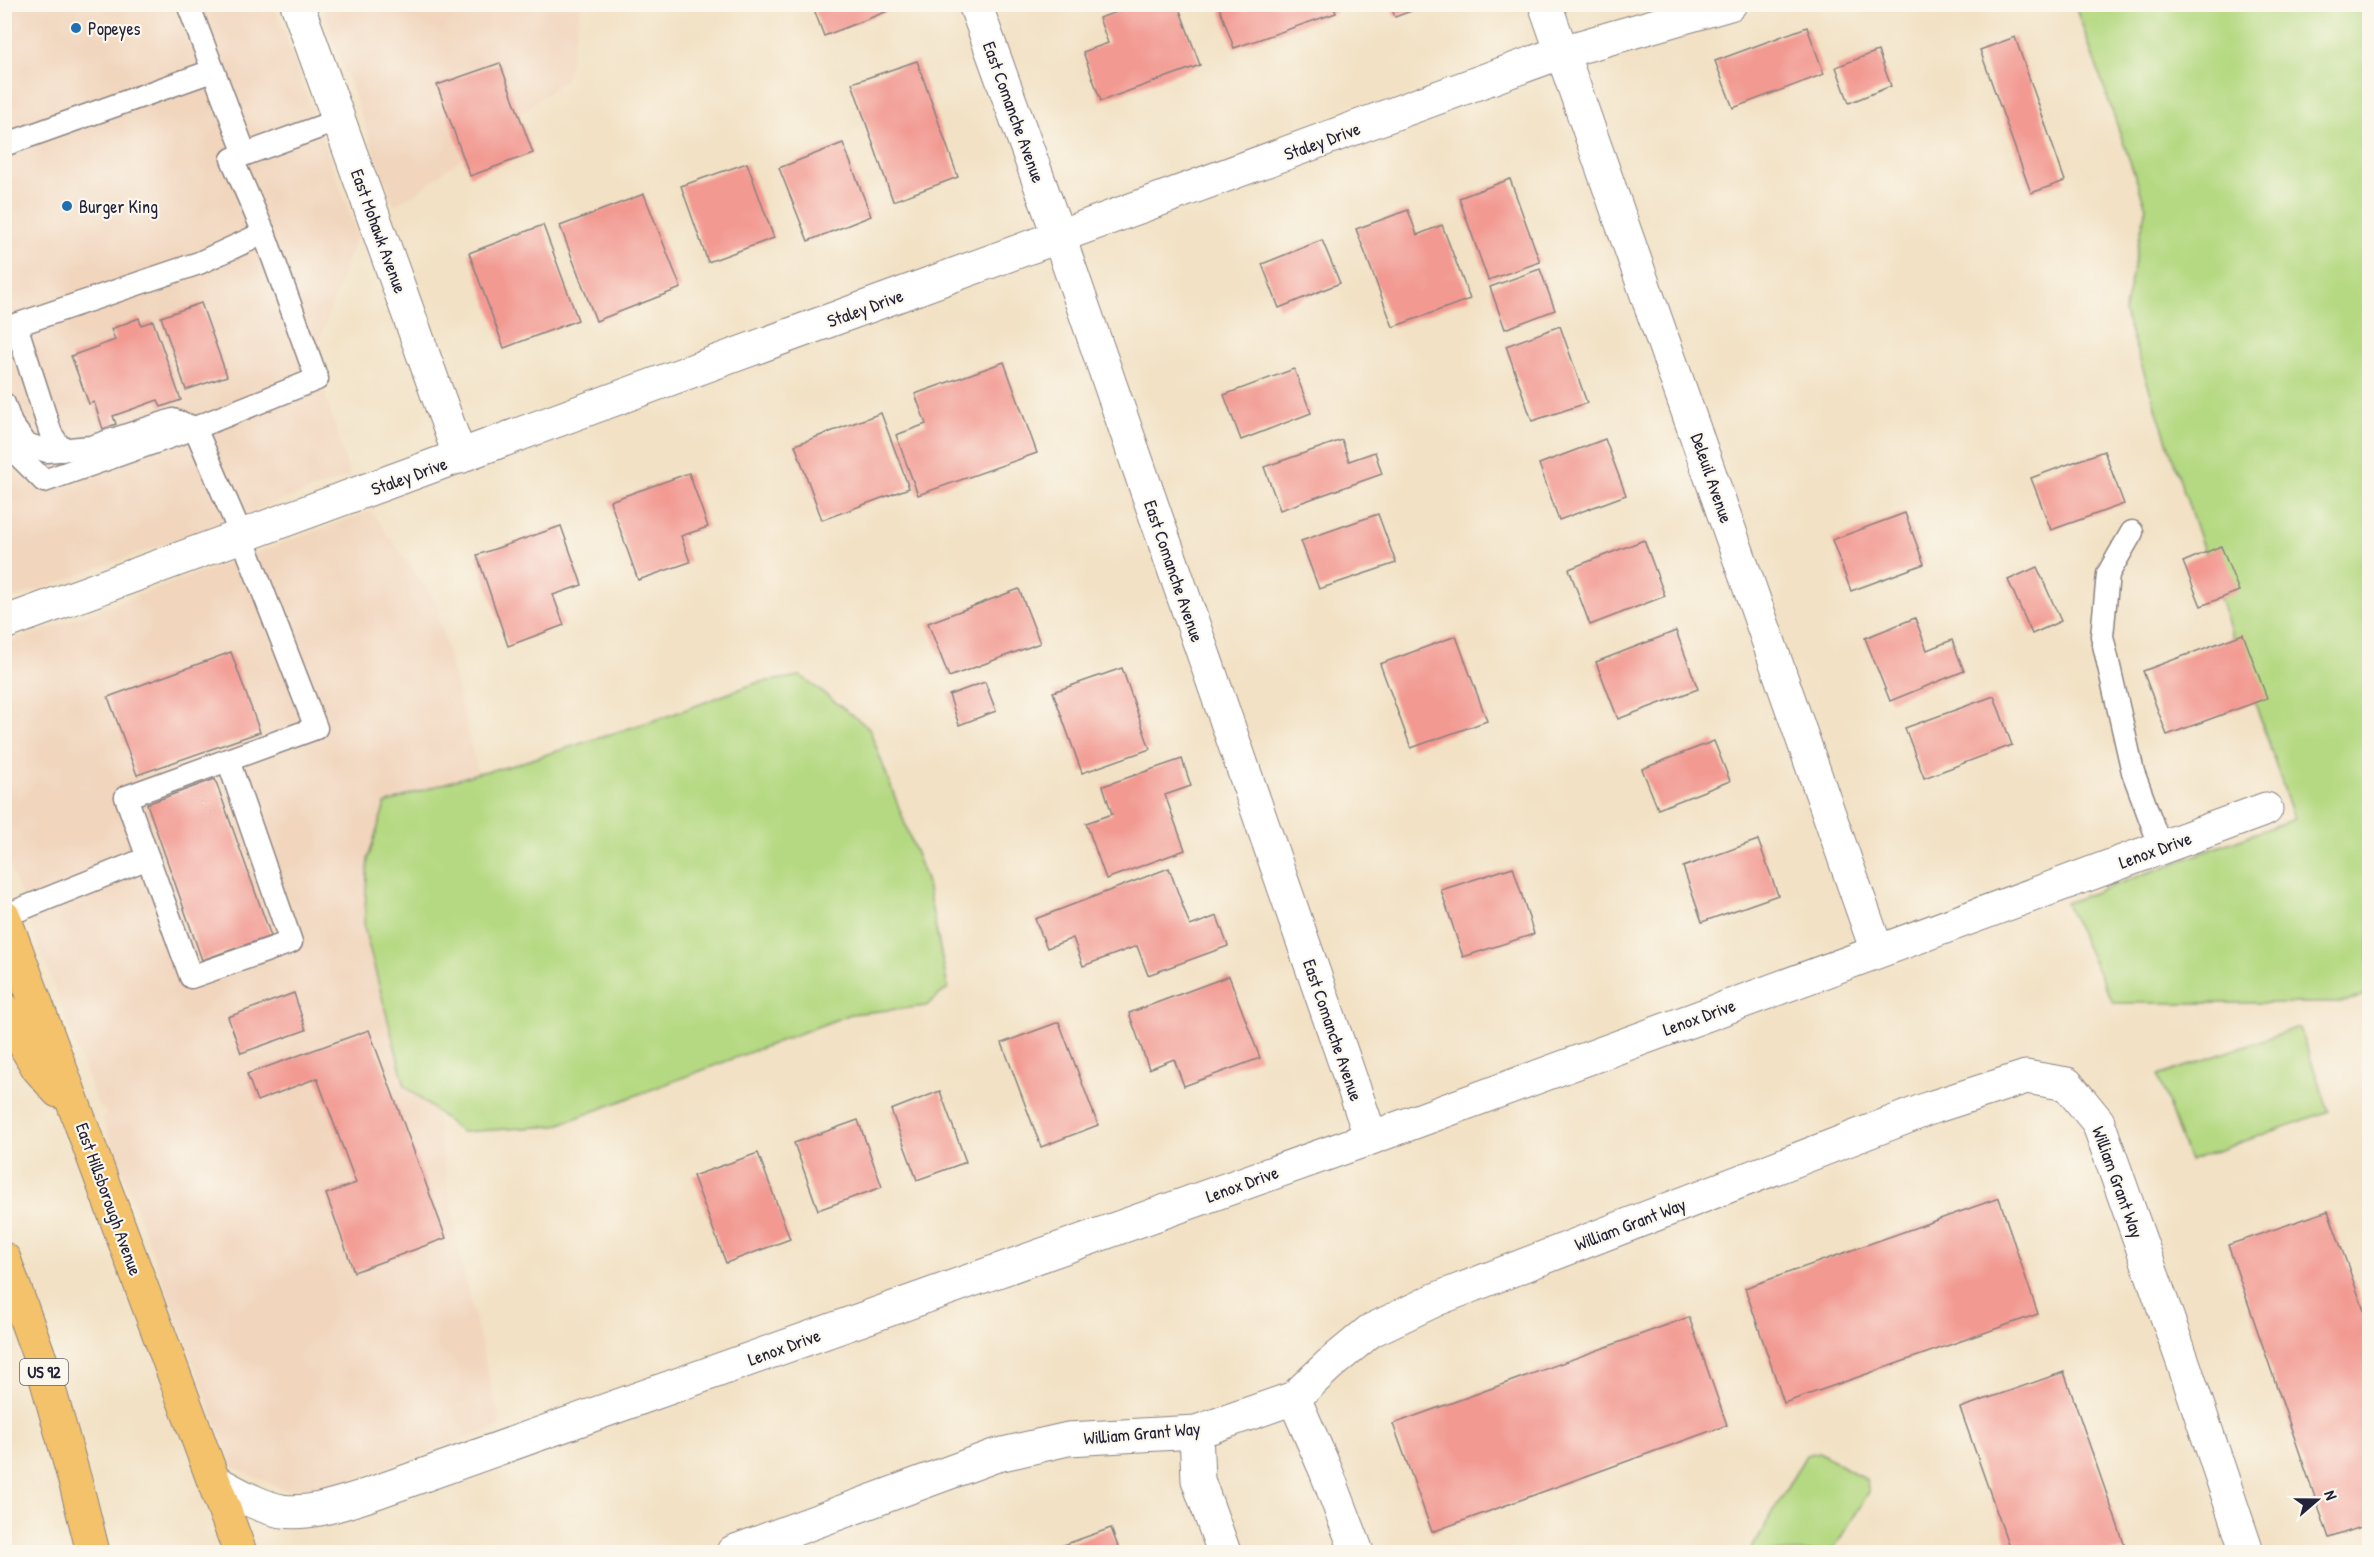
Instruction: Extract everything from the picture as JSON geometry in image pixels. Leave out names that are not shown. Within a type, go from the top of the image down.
[{"type":"main road","name":"East Hillsborough Avenue","points":[[4,916],[240,1552]]},
{"type":"main road","points":[[4,1009],[38,1068],[76,1113]]},
{"type":"main road","name":"US 92","points":[[4,1259],[42,1364],[93,1552]]},
{"type":"street","name":"East Mohawk Avenue","points":[[297,4],[460,457]]},
{"type":"street","name":"East Comanche Avenue","points":[[975,4],[1059,237],[1371,1138]]},
{"type":"street","name":"Deleuil Avenue","points":[[1545,4],[1878,951]]},
{"type":"street","name":"Staley Drive","points":[[4,623],[1562,52],[1730,4]]},
{"type":"street","name":"Lenox Drive","points":[[214,1481],[239,1495],[282,1511],[326,1508],[365,1496],[1371,1138],[2266,809]]},
{"type":"street","name":"William Grant Way","points":[[733,1552],[994,1456],[1068,1439],[1196,1432],[1294,1398],[1371,1330],[1437,1299],[1930,1108],[2026,1077],[2067,1084],[2098,1122],[2247,1552]]},
{"type":"street","points":[[1294,1398],[1326,1471],[1357,1552]]},
{"type":"street","points":[[1196,1432],[1198,1480],[1224,1552]]},
{"type":"lane","points":[[188,4],[245,154]]},
{"type":"lane","points":[[4,145],[212,71]]},
{"type":"lane","points":[[4,438],[7,444],[44,481],[195,428],[317,379],[264,233],[232,159],[339,120]]},
{"type":"lane","points":[[62,450],[51,434],[10,327],[199,263],[264,233]]},
{"type":"lane","points":[[4,405],[11,424],[26,444],[47,451],[92,447],[173,420],[195,428],[242,537],[316,728],[126,797],[191,977],[291,942],[228,760]]},
{"type":"lane","points":[[2132,532],[2108,574],[2102,636],[2133,772],[2161,848]]},
{"type":"lane","points":[[4,916],[148,858]]},
{"type":"shaded area","points":[[5,5],[274,5],[357,234],[314,357],[350,476],[5,602]]},
{"type":"shaded area","points":[[321,5],[582,5],[566,79],[416,193],[394,205]]},
{"type":"shaded area","points":[[371,511],[435,601],[478,773],[385,804],[405,1086],[435,1111],[460,1258],[501,1426],[323,1488],[287,1491],[233,1467],[102,1118],[107,1114],[96,1102],[5,853],[5,644]]},
{"type":"green space","points":[[2075,5],[2369,5],[2369,995],[2338,1003],[2113,1003],[2066,903],[2294,819],[2124,313],[2146,207]]},
{"type":"green space","points":[[801,676],[869,728],[926,880],[948,988],[926,1006],[851,1014],[555,1126],[461,1132],[405,1086],[364,927],[368,859],[385,804],[478,773],[507,767],[671,715],[756,683]]},
{"type":"green space","points":[[2299,1027],[2329,1111],[2189,1161],[2158,1076]]},
{"type":"green space","points":[[1819,1452],[1866,1480],[1869,1492],[1832,1552],[1750,1552],[1806,1455]]},
{"type":"building","points":[[812,4],[886,4],[888,11],[824,36]]},
{"type":"building","points":[[1218,4],[1333,4],[1336,13],[1234,48]]},
{"type":"building","points":[[1390,4],[1427,4],[1427,5],[1395,17]]},
{"type":"building","points":[[1137,5],[1178,5],[1200,65],[1101,101],[1083,52],[1108,43],[1099,18]]},
{"type":"building","points":[[1807,27],[1824,74],[1733,108],[1715,61]]},
{"type":"building","points":[[2015,37],[2065,181],[2031,193],[1980,50]]},
{"type":"building","points":[[1878,51],[1891,86],[1849,103],[1836,67]]},
{"type":"building","points":[[917,61],[958,177],[893,201],[852,83]]},
{"type":"building","points":[[500,63],[533,153],[470,176],[437,85]]},
{"type":"building","points":[[843,143],[871,216],[808,241],[779,168]]},
{"type":"building","points":[[747,163],[774,238],[708,262],[681,186]]},
{"type":"building","points":[[1510,179],[1540,262],[1488,280],[1459,198]]},
{"type":"building","points":[[644,194],[681,288],[596,321],[560,226]]},
{"type":"building","points":[[1408,210],[1417,235],[1442,225],[1470,299],[1393,327],[1356,229]]},
{"type":"building","points":[[543,225],[578,320],[504,348],[469,253]]},
{"type":"building","points":[[1322,240],[1340,283],[1279,308],[1262,264]]},
{"type":"building","points":[[1540,269],[1555,310],[1505,329],[1490,287]]},
{"type":"building","points":[[201,303],[227,376],[186,390],[161,317]]},
{"type":"building","points":[[139,318],[141,325],[153,321],[181,400],[161,407],[158,400],[113,416],[116,424],[103,429],[94,402],[89,404],[71,356],[115,340],[111,329]]},
{"type":"building","points":[[1560,326],[1587,403],[1532,421],[1506,346]]},
{"type":"building","points":[[1004,362],[1037,453],[918,495],[896,435],[926,424],[915,394]]},
{"type":"building","points":[[1294,369],[1311,413],[1241,440],[1224,395]]},
{"type":"building","points":[[881,413],[909,488],[822,520],[795,445]]},
{"type":"building","points":[[1605,439],[1626,495],[1559,520],[1539,464]]},
{"type":"building","points":[[1342,440],[1349,461],[1375,452],[1382,474],[1280,510],[1264,467]]},
{"type":"building","points":[[2104,451],[2124,504],[2051,530],[2031,478]]},
{"type":"building","points":[[689,473],[708,527],[681,536],[690,562],[638,580],[610,501]]},
{"type":"building","points":[[1905,513],[1924,564],[1851,591],[1832,540]]},
{"type":"building","points":[[1378,514],[1396,563],[1319,589],[1301,541]]},
{"type":"building","points":[[561,526],[582,585],[553,595],[564,625],[508,646],[477,555]]},
{"type":"building","points":[[1644,540],[1665,596],[1590,625],[1569,569]]},
{"type":"building","points":[[2221,546],[2239,591],[2201,606],[2183,562]]},
{"type":"building","points":[[2037,567],[2061,621],[2032,634],[2008,580]]},
{"type":"building","points":[[1019,589],[1040,643],[949,677],[928,623]]},
{"type":"building","points":[[1915,618],[1927,650],[1952,640],[1964,671],[1890,701],[1865,638]]},
{"type":"building","points":[[1676,631],[1698,689],[1618,719],[1596,662]]},
{"type":"building","points":[[2243,634],[2267,698],[2167,735],[2143,671]]},
{"type":"building","points":[[1456,636],[1487,721],[1411,748],[1380,664]]},
{"type":"building","points":[[231,652],[260,732],[137,775],[108,697]]},
{"type":"building","points":[[1122,668],[1150,749],[1082,773],[1053,692]]},
{"type":"building","points":[[985,682],[996,711],[959,725],[949,695]]},
{"type":"building","points":[[1994,696],[2012,745],[1924,778],[1905,728]]},
{"type":"building","points":[[1714,741],[1730,781],[1658,809],[1642,769]]},
{"type":"building","points":[[1182,759],[1191,786],[1165,795],[1185,850],[1106,879],[1086,823],[1112,814],[1103,786]]},
{"type":"building","points":[[215,779],[271,936],[202,960],[147,804]]},
{"type":"building","points":[[1758,840],[1778,895],[1702,922],[1683,867]]},
{"type":"building","points":[[1513,867],[1534,934],[1463,957],[1441,890]]},
{"type":"building","points":[[1169,868],[1190,926],[1217,916],[1228,946],[1148,975],[1137,946],[1083,966],[1073,938],[1047,948],[1035,919]]},
{"type":"building","points":[[1229,976],[1260,1058],[1184,1086],[1174,1059],[1149,1069],[1129,1013]]},
{"type":"building","points":[[294,993],[306,1030],[241,1053],[228,1017]]},
{"type":"building","points":[[1059,1022],[1098,1125],[1041,1147],[1002,1043]]},
{"type":"building","points":[[369,1030],[446,1238],[354,1272],[326,1194],[356,1183],[317,1078],[257,1101],[247,1074]]},
{"type":"building","points":[[940,1091],[966,1162],[917,1180],[891,1110]]},
{"type":"building","points":[[858,1120],[882,1187],[818,1210],[794,1143]]},
{"type":"building","points":[[758,1153],[790,1239],[726,1263],[693,1176]]},
{"type":"building","points":[[1999,1198],[2038,1314],[1784,1403],[1745,1288]]},
{"type":"building","points":[[2328,1211],[2370,1327],[2370,1524],[2329,1538],[2228,1245]]},
{"type":"building","points":[[1689,1317],[1727,1425],[1432,1532],[1393,1424]]},
{"type":"building","points":[[2064,1372],[2127,1552],[2011,1552],[1960,1408]]},
{"type":"building","points":[[1111,1528],[1120,1552],[1044,1552]]},
{"type":"place","name":"Popeyes","points":[[76,28]]},
{"type":"place","name":"Burger King","points":[[67,206]]}]
